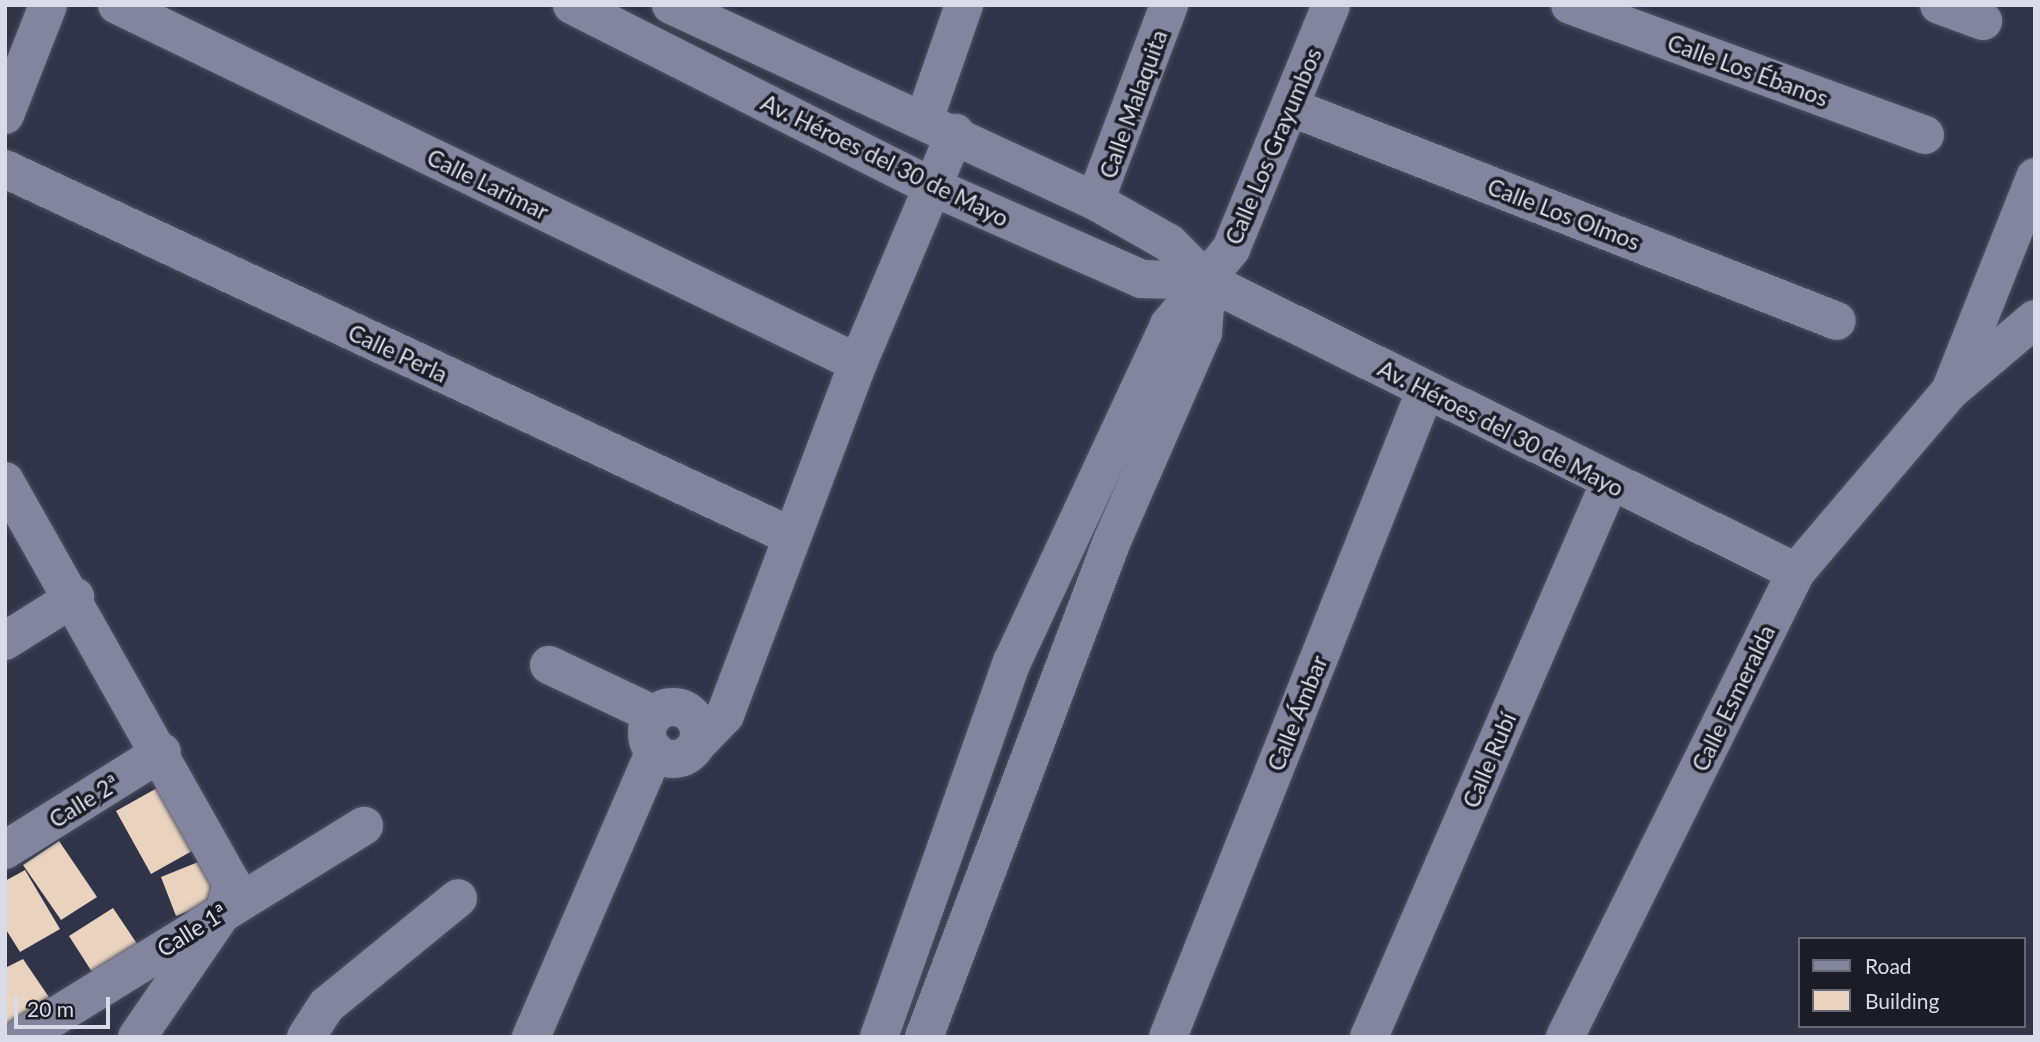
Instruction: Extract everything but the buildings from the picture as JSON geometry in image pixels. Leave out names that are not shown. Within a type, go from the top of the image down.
[{"type":"street","points":[[5,115],[48,5]]},
{"type":"street","name":"Calle Larimar","points":[[117,5],[859,363]]},
{"type":"street","name":"Av. Héroes del 30 de Mayo","points":[[572,5],[933,187],[1142,279],[1207,281]]},
{"type":"street","name":"Av. Héroes del 30 de Mayo","points":[[671,5],[729,18],[939,127],[1095,201],[1169,243],[1207,281],[1426,389],[1609,484],[1796,572]]},
{"type":"street","points":[[531,1037],[655,733],[673,707],[692,714],[698,743],[725,715],[859,363],[933,187],[939,127],[964,5]]},
{"type":"street","name":"Calle Malaquita","points":[[1095,201],[1169,5]]},
{"type":"street","name":"Calle Los Grayumbos","points":[[879,1037],[1012,662],[1169,325],[1231,249],[1331,5]]},
{"type":"street","name":"Calle Los Ébanos","points":[[1570,5],[1925,135]]},
{"type":"street","points":[[1939,5],[1983,21]]},
{"type":"street","name":"Calle Los Olmos","points":[[1290,107],[1837,321]]},
{"type":"street","name":"Calle Perla","points":[[5,169],[791,537]]},
{"type":"street","name":"Calle Esmeralda","points":[[1950,391],[2035,177]]},
{"type":"street","points":[[924,1037],[1112,541],[1203,333],[1207,281]]},
{"type":"street","name":"Calle Esmeralda","points":[[1564,1037],[1796,572],[1950,391],[2035,319]]},
{"type":"street","name":"Calle Ámbar","points":[[1168,1037],[1426,389]]},
{"type":"street","points":[[5,481],[75,597],[232,884],[225,909],[137,1037]]},
{"type":"street","name":"Calle Rubí","points":[[1369,1037],[1609,484]]},
{"type":"street","points":[[5,641],[75,597]]},
{"type":"street","points":[[549,665],[655,733]]},
{"type":"street","name":"Calle 2ª","points":[[5,849],[162,752]]},
{"type":"street","name":"Calle 1ª","points":[[22,1037],[225,909],[364,826]]},
{"type":"street","points":[[306,1037],[327,1005],[458,898]]}]
